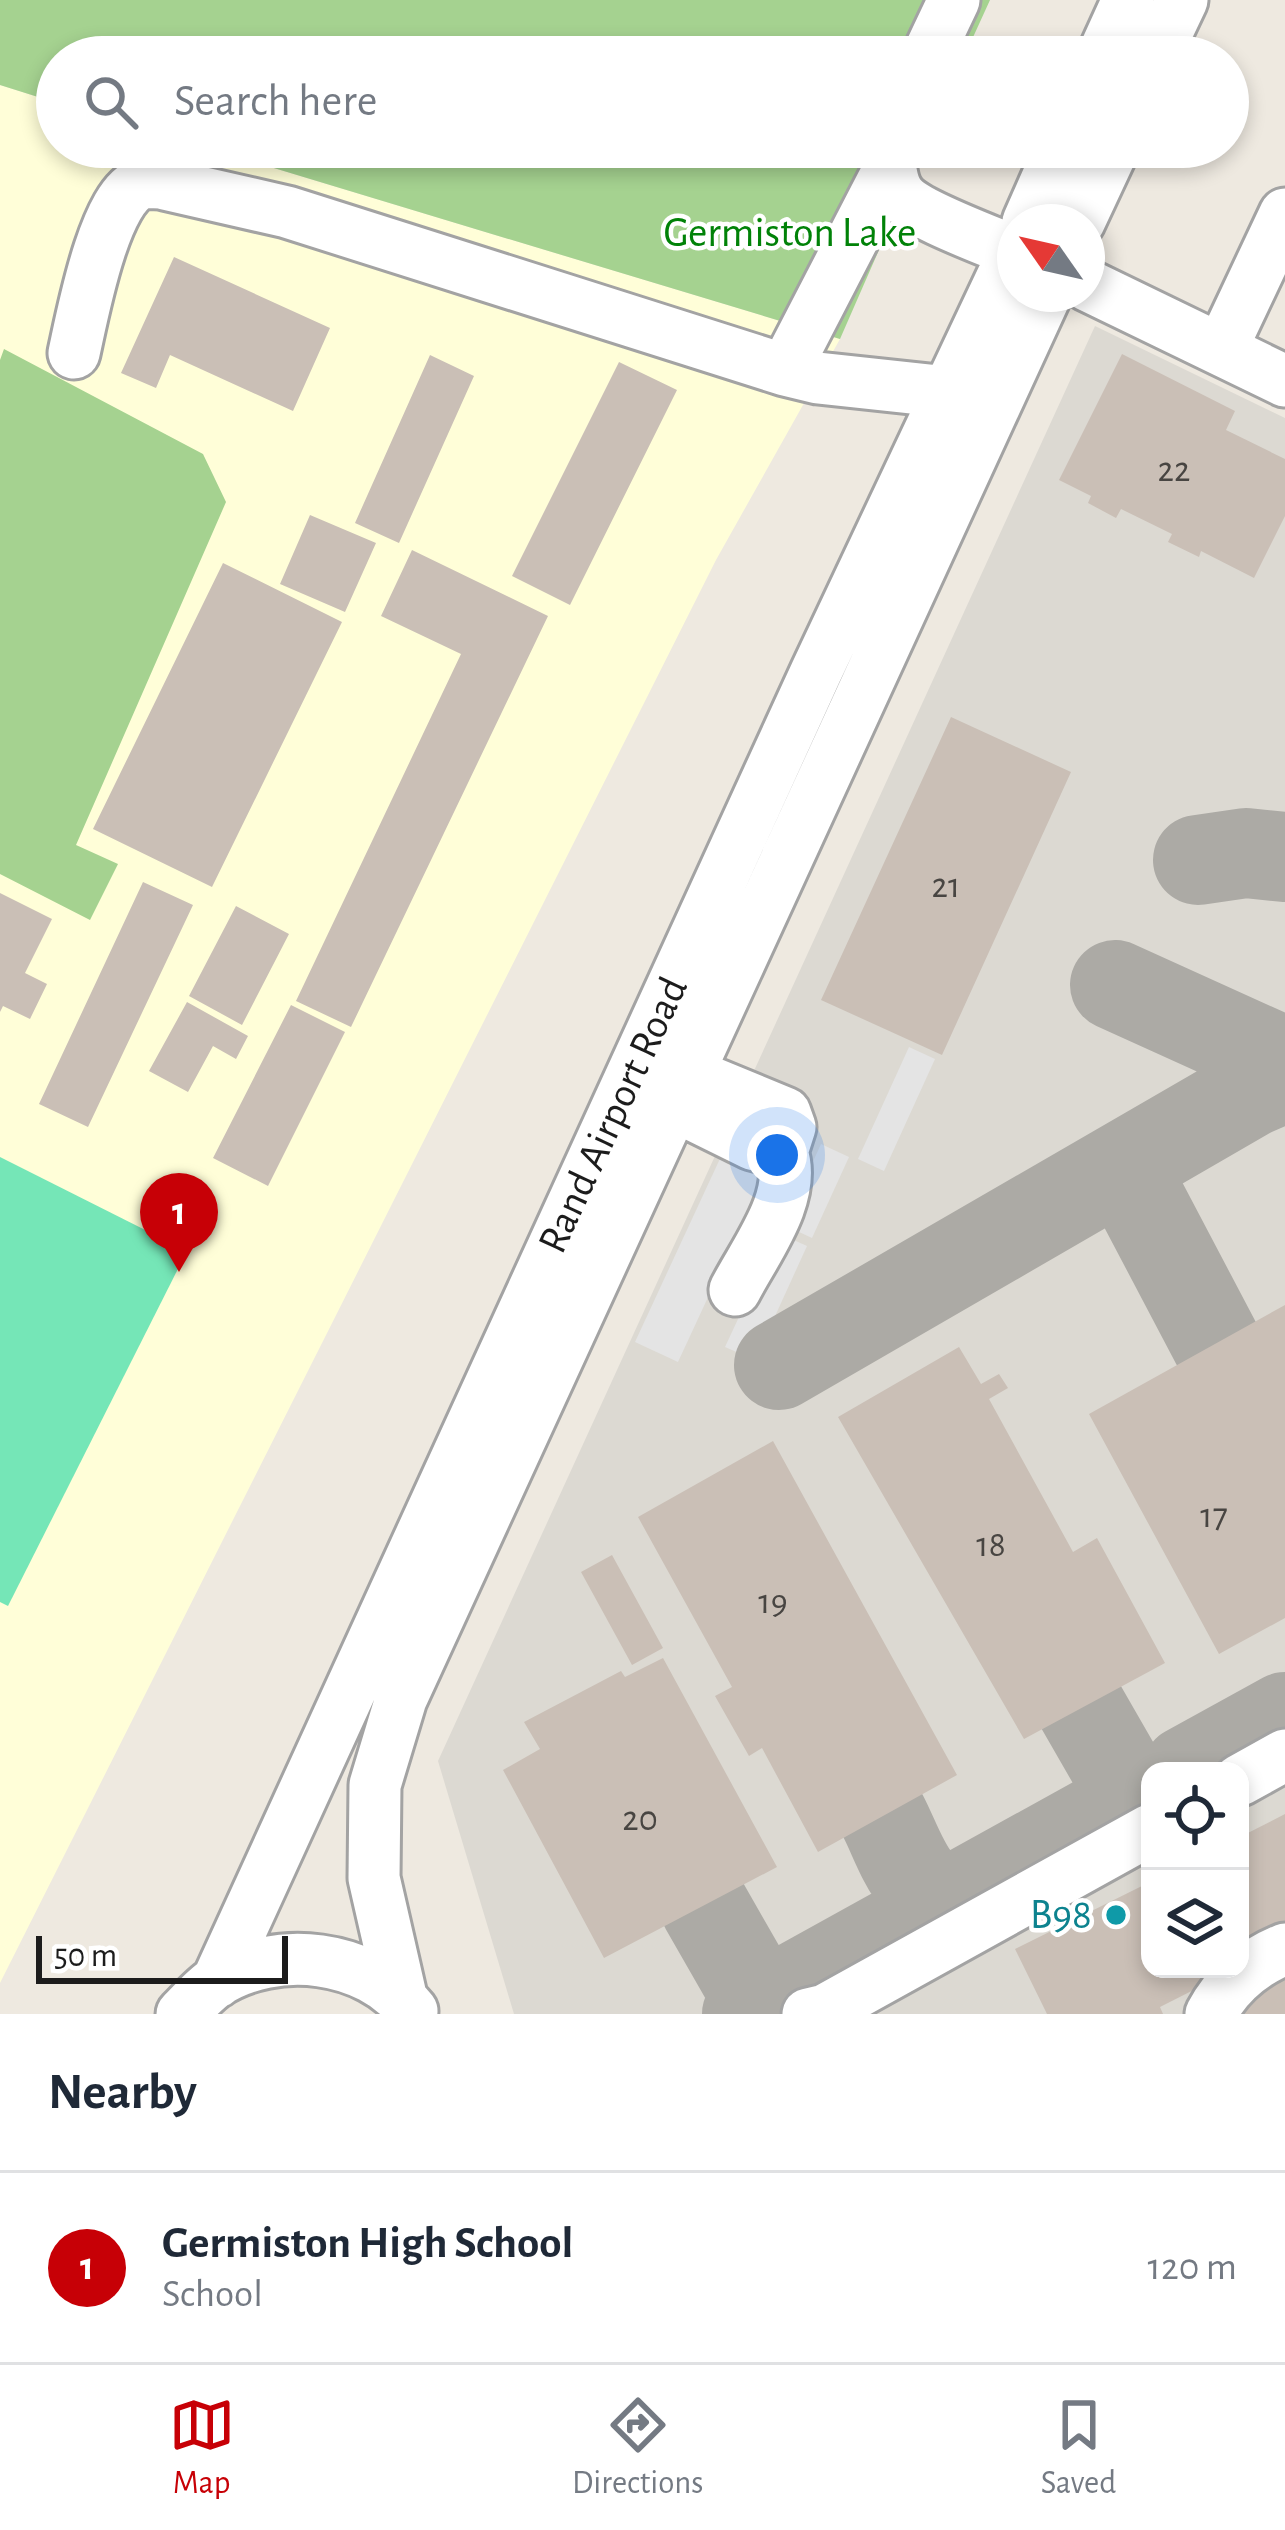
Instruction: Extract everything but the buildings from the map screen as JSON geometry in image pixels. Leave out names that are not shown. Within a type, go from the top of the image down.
[{"type":"street","points":[[937,36],[954,0]]},
{"type":"street","points":[[1112,36],[1128,0]]},
{"type":"street","points":[[1165,36],[1182,0]]},
{"type":"street","points":[[784,370],[885,168]]},
{"type":"street","points":[[893,168],[901,197],[916,208],[997,243]]},
{"type":"street","points":[[1036,204],[1052,168]]},
{"type":"street","points":[[1087,204],[1104,168]]},
{"type":"street","points":[[74,352],[92,272],[115,215],[128,193],[140,184],[160,183],[287,212],[784,370],[948,392]]},
{"type":"street","points":[[1221,350],[1285,214]]},
{"type":"street","name":"Rand Airport Road","points":[[199,1998],[997,289]]},
{"type":"street","points":[[1105,293],[1285,382]]},
{"type":"street","name":"Rand Airport Road","points":[[408,2005],[374,1878],[375,1785],[400,1700],[1038,312]]},
{"type":"street","points":[[622,1095],[686,1076],[785,1113],[790,1127],[782,1152],[787,1172],[783,1195],[735,1289]]},
{"type":"street","points":[[1249,1775],[1285,1756]]},
{"type":"street","points":[[808,2014],[825,2010],[1141,1835]]},
{"type":"street","points":[[1211,2014],[1228,1988],[1247,1971],[1285,1949]]},
{"type":"street","name":"Rand Airport Road","points":[[199,1998],[262,1963],[311,1958],[359,1970],[408,2005]]},
{"type":"shaded area","points":[[0,85],[36,96],[36,168],[274,168],[840,339],[716,560],[0,1983]]},
{"type":"shaded area","points":[[1095,326],[1285,418],[1285,2014],[514,2014],[438,1761]]},
{"type":"shaded area","points":[[909,1047],[935,1059],[884,1171],[858,1159]]},
{"type":"shaded area","points":[[821,1144],[849,1157],[812,1238],[784,1225]]},
{"type":"shaded area","points":[[724,1150],[767,1170],[678,1362],[635,1342]]},
{"type":"shaded area","points":[[778,1233],[807,1246],[755,1360],[725,1347]]},
{"type":"green space","points":[[0,0],[990,0],[974,36],[36,36],[36,96],[0,85]]},
{"type":"green space","name":"Germiston Lake","points":[[274,168],[915,168],[840,339]]},
{"type":"green space","points":[[4,349],[203,454],[226,502],[76,845],[118,864],[90,920],[0,874],[0,360]]},
{"type":"green space","points":[[0,1157],[187,1251],[8,1606],[0,1602]]},
{"type":"taxiway","points":[[1198,860],[1246,853],[1285,857]]},
{"type":"taxiway","points":[[1115,985],[1285,1062]]},
{"type":"taxiway","points":[[779,1365],[1251,1092],[1285,1077]]},
{"type":"taxiway","points":[[1148,1152],[1134,1173],[1137,1193],[1216,1343]]},
{"type":"taxiway","points":[[1081,1707],[1127,1787],[1141,1789]]},
{"type":"taxiway","points":[[1203,1762],[1285,1717]]},
{"type":"taxiway","points":[[747,2014],[1141,1796]]},
{"type":"taxiway","points":[[883,1816],[920,1885],[944,1898],[960,1897]]},
{"type":"taxiway","points":[[705,1907],[752,1989],[769,1994],[794,1988]]},
{"type":"place","name":"Germiston High School","points":[[179,1272]]},
{"type":"place","name":"B98","points":[[1116,1915]]}]
